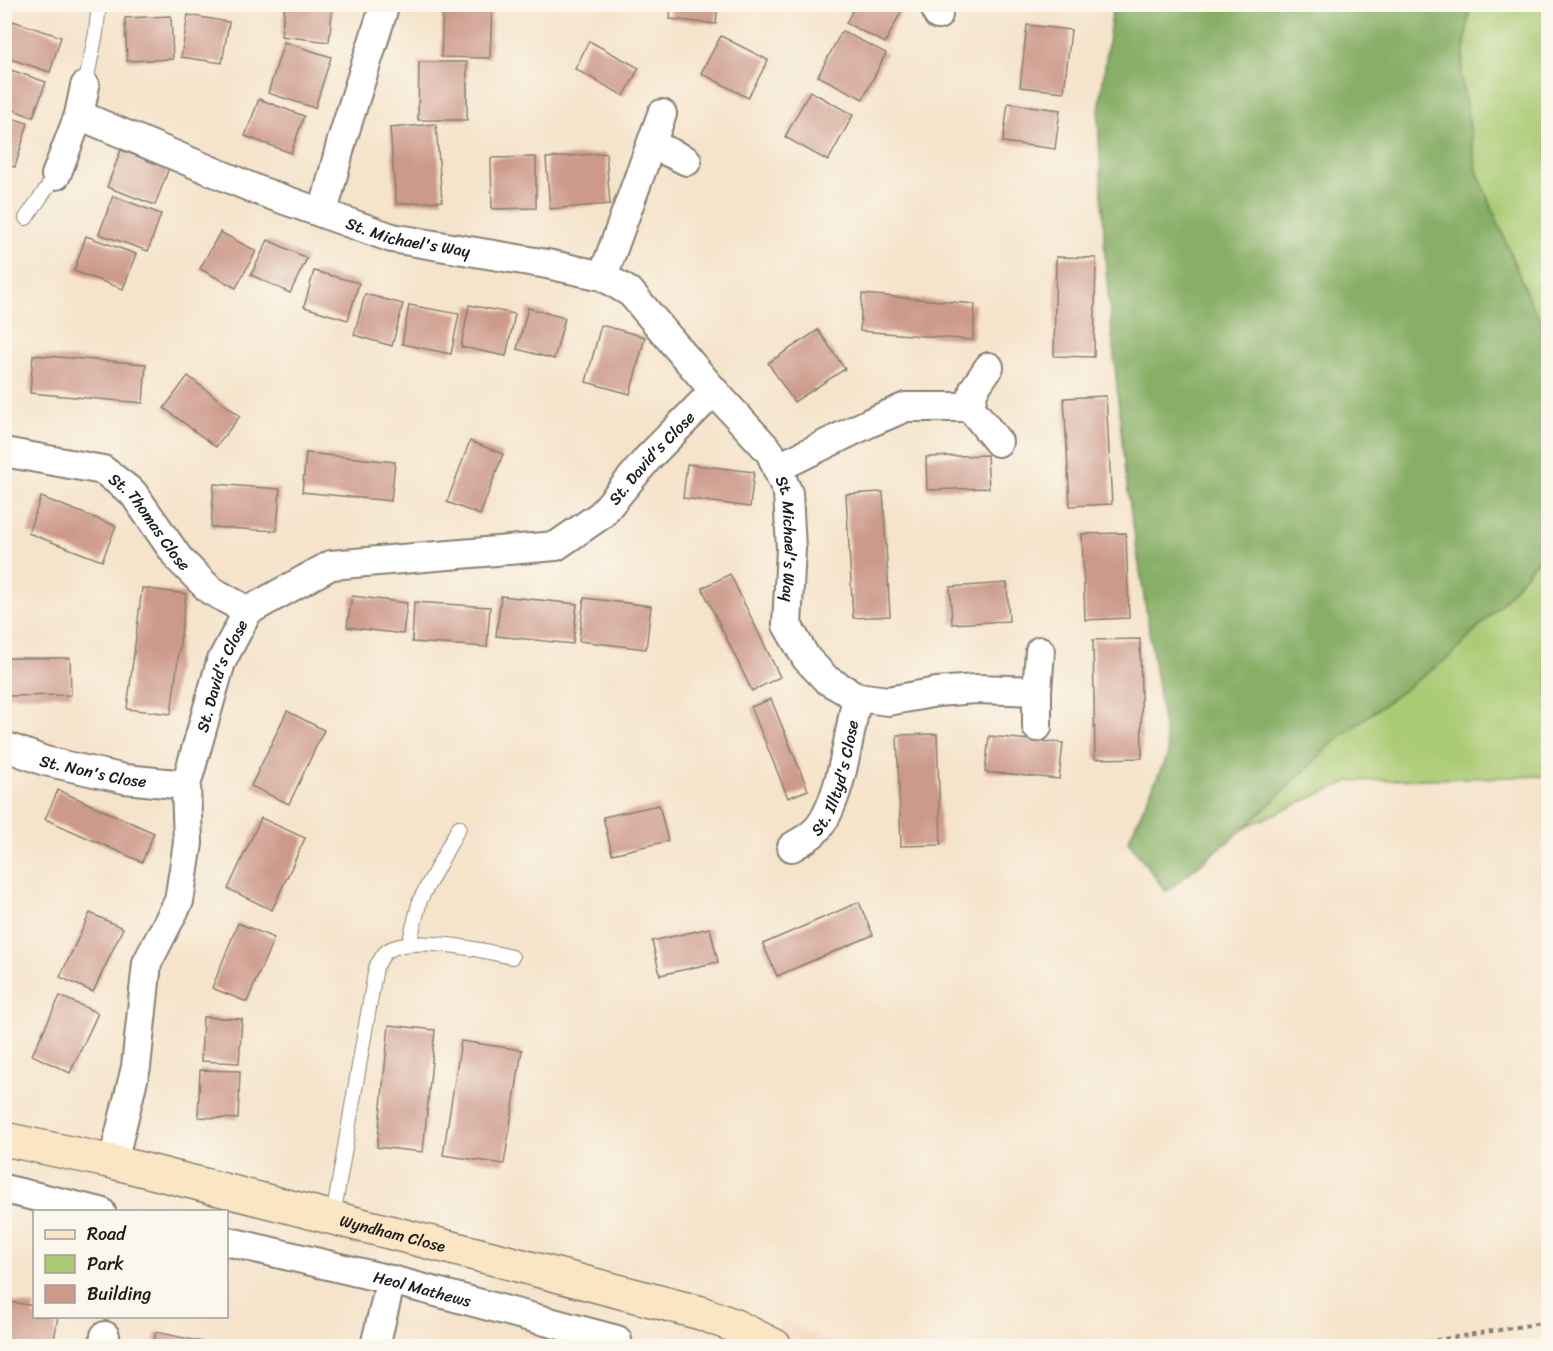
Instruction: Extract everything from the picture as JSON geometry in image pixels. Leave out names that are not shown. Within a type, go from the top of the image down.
[{"type":"street","points":[[323,213],[342,140],[385,4]]},
{"type":"street","points":[[56,174],[80,116],[85,86]]},
{"type":"street","points":[[603,276],[662,114]]},
{"type":"street","name":"St. Michael's Way","points":[[80,116],[257,190],[392,238],[547,264],[603,276],[631,293],[714,391],[770,452],[788,493],[791,549],[787,625],[806,658],[827,680],[857,697],[888,701],[937,692],[975,689],[1037,690]]},
{"type":"street","points":[[652,144],[687,160]]},
{"type":"street","points":[[970,407],[974,389],[989,367]]},
{"type":"street","name":"St. David's Close","points":[[113,1162],[136,1067],[147,963],[179,901],[188,843],[186,784],[221,662],[248,611],[331,565],[556,546],[601,514],[648,458],[714,391]]},
{"type":"street","points":[[777,468],[906,407],[970,407]]},
{"type":"street","points":[[970,407],[998,442]]},
{"type":"street","name":"St. Thomas Close","points":[[4,452],[103,470],[133,493],[153,518],[179,559],[210,591],[248,611]]},
{"type":"street","points":[[1037,727],[1040,651]]},
{"type":"street","name":"St. Illtyd's Close","points":[[792,847],[813,834],[826,817],[837,791],[857,697]]},
{"type":"street","name":"St. Non's Close","points":[[4,746],[45,761],[125,779],[186,784]]},
{"type":"street","name":"Wyndham Close","points":[[4,1139],[113,1162],[701,1313],[735,1326],[775,1347]]},
{"type":"street","points":[[4,1189],[93,1210]]},
{"type":"street","name":"Heol Mathews","points":[[228,1241],[391,1280],[617,1340]]},
{"type":"street","points":[[375,1347],[391,1280]]},
{"type":"lane","points":[[85,86],[96,33],[99,4]]},
{"type":"lane","points":[[26,218],[56,174]]},
{"type":"lane","points":[[409,944],[420,900],[459,827]]},
{"type":"lane","points":[[333,1217],[376,967],[386,951],[409,944],[462,946],[512,957]]},
{"type":"path","points":[[1400,1347],[1548,1322]]},
{"type":"shaded area","points":[[782,1319],[837,1346],[769,1346]]},
{"type":"green space","points":[[1113,5],[1470,5],[1461,75],[1477,171],[1528,297],[1548,334],[1548,547],[1501,604],[1452,655],[1338,738],[1247,826],[1166,892],[1128,841],[1168,754],[1125,473],[1106,271],[1098,119]]},
{"type":"green space","points":[[1470,5],[1548,5],[1548,334],[1528,297],[1477,171],[1461,75]]},
{"type":"green space","points":[[1548,547],[1548,776],[1349,781],[1247,826],[1338,738],[1452,655],[1501,604]]},
{"type":"building","points":[[285,4],[333,4],[329,42],[281,36]]},
{"type":"building","points":[[443,4],[492,4],[490,58],[441,57]]},
{"type":"building","points":[[671,4],[718,4],[716,24],[670,19]]},
{"type":"building","points":[[856,4],[892,4],[902,10],[885,43],[846,23]]},
{"type":"building","points":[[1046,4],[1074,4],[1073,10]]},
{"type":"building","points":[[188,15],[229,22],[222,63],[181,57]]},
{"type":"building","points":[[171,16],[173,59],[127,61],[125,18]]},
{"type":"building","points":[[13,21],[61,37],[50,72],[4,57],[4,45]]},
{"type":"building","points":[[1027,25],[1071,30],[1064,92],[1020,87]]},
{"type":"building","points":[[842,31],[886,53],[863,99],[818,76]]},
{"type":"building","points":[[721,36],[768,60],[748,98],[701,73]]},
{"type":"building","points":[[589,41],[639,68],[624,96],[575,69]]},
{"type":"building","points":[[284,42],[331,57],[315,108],[268,93]]},
{"type":"building","points":[[419,62],[467,62],[467,120],[418,120]]},
{"type":"building","points":[[5,68],[46,82],[33,117],[5,107]]},
{"type":"building","points":[[810,91],[853,115],[828,161],[785,137]]},
{"type":"building","points":[[259,99],[304,116],[291,153],[245,136]]},
{"type":"building","points":[[1008,103],[1060,110],[1055,149],[1003,142]]},
{"type":"building","points":[[4,116],[28,123],[15,167],[4,164]]},
{"type":"building","points":[[436,124],[442,201],[396,204],[390,128]]},
{"type":"building","points":[[121,150],[169,168],[155,205],[107,187]]},
{"type":"building","points":[[606,153],[610,204],[550,209],[546,158]]},
{"type":"building","points":[[536,157],[536,208],[492,209],[491,158]]},
{"type":"building","points":[[4,174],[9,175],[5,189],[4,189]]},
{"type":"building","points":[[113,196],[161,214],[148,251],[99,234]]},
{"type":"building","points":[[220,232],[256,251],[236,288],[200,269]]},
{"type":"building","points":[[86,236],[136,254],[123,289],[74,271]]},
{"type":"building","points":[[268,240],[307,258],[290,293],[251,275]]},
{"type":"building","points":[[1056,257],[1096,258],[1094,357],[1054,356]]},
{"type":"building","points":[[314,271],[359,283],[348,320],[304,307]]},
{"type":"building","points":[[365,294],[403,304],[392,346],[354,335]]},
{"type":"building","points":[[862,294],[975,304],[973,340],[860,331]]},
{"type":"building","points":[[409,305],[459,314],[451,354],[402,344]]},
{"type":"building","points":[[469,305],[515,314],[506,356],[461,347]]},
{"type":"building","points":[[528,308],[565,318],[554,359],[517,349]]},
{"type":"building","points":[[601,325],[645,337],[630,394],[586,382]]},
{"type":"building","points":[[818,330],[845,369],[794,402],[768,363]]},
{"type":"building","points":[[33,355],[146,364],[143,403],[30,393]]},
{"type":"building","points":[[188,376],[240,416],[216,447],[164,408]]},
{"type":"building","points":[[1106,396],[1112,504],[1070,506],[1064,398]]},
{"type":"building","points":[[470,441],[503,454],[480,515],[447,502]]},
{"type":"building","points":[[306,453],[395,462],[391,501],[302,492]]},
{"type":"building","points":[[987,455],[989,488],[927,490],[926,457]]},
{"type":"building","points":[[687,464],[754,472],[750,507],[683,498]]},
{"type":"building","points":[[214,484],[280,489],[277,531],[211,527]]},
{"type":"building","points":[[883,492],[890,616],[853,618],[846,494]]},
{"type":"building","points":[[41,497],[116,526],[102,561],[28,533]]},
{"type":"building","points":[[1126,533],[1129,618],[1085,620],[1082,534]]},
{"type":"building","points":[[730,574],[780,677],[752,691],[702,588]]},
{"type":"building","points":[[1007,583],[1009,621],[952,624],[950,587]]},
{"type":"building","points":[[142,588],[186,594],[171,714],[127,709]]},
{"type":"building","points":[[352,596],[407,603],[403,634],[347,627]]},
{"type":"building","points":[[501,596],[577,604],[573,644],[496,636]]},
{"type":"building","points":[[584,598],[651,606],[646,649],[579,641]]},
{"type":"building","points":[[414,602],[490,607],[487,647],[412,642]]},
{"type":"building","points":[[1140,639],[1142,758],[1095,759],[1093,640]]},
{"type":"building","points":[[4,658],[70,658],[71,695],[4,696]]},
{"type":"building","points":[[771,699],[808,790],[788,798],[751,707]]},
{"type":"building","points":[[287,711],[324,730],[289,804],[251,786]]},
{"type":"building","points":[[937,734],[941,845],[901,846],[897,735]]},
{"type":"building","points":[[989,736],[1063,743],[1059,779],[985,772]]},
{"type":"building","points":[[58,790],[154,833],[142,862],[45,819]]},
{"type":"building","points":[[659,805],[668,841],[612,854],[603,817]]},
{"type":"building","points":[[261,818],[305,838],[272,910],[228,889]]},
{"type":"building","points":[[859,902],[873,935],[777,976],[763,944]]},
{"type":"building","points":[[90,913],[123,928],[93,992],[60,977]]},
{"type":"building","points":[[238,923],[274,938],[247,1002],[212,988]]},
{"type":"building","points":[[710,928],[718,962],[660,975],[652,941]]},
{"type":"building","points":[[60,996],[98,1013],[70,1073],[32,1055]]},
{"type":"building","points":[[203,1017],[242,1019],[239,1063],[201,1061]]},
{"type":"building","points":[[389,1025],[435,1030],[423,1152],[377,1147]]},
{"type":"building","points":[[461,1041],[522,1050],[504,1164],[443,1155]]},
{"type":"building","points":[[200,1070],[240,1071],[238,1119],[198,1117]]},
{"type":"building","points":[[10,1302],[33,1306],[33,1318],[58,1318],[53,1346],[4,1346]]},
{"type":"building","points":[[156,1332],[203,1342],[202,1346],[153,1346]]}]
